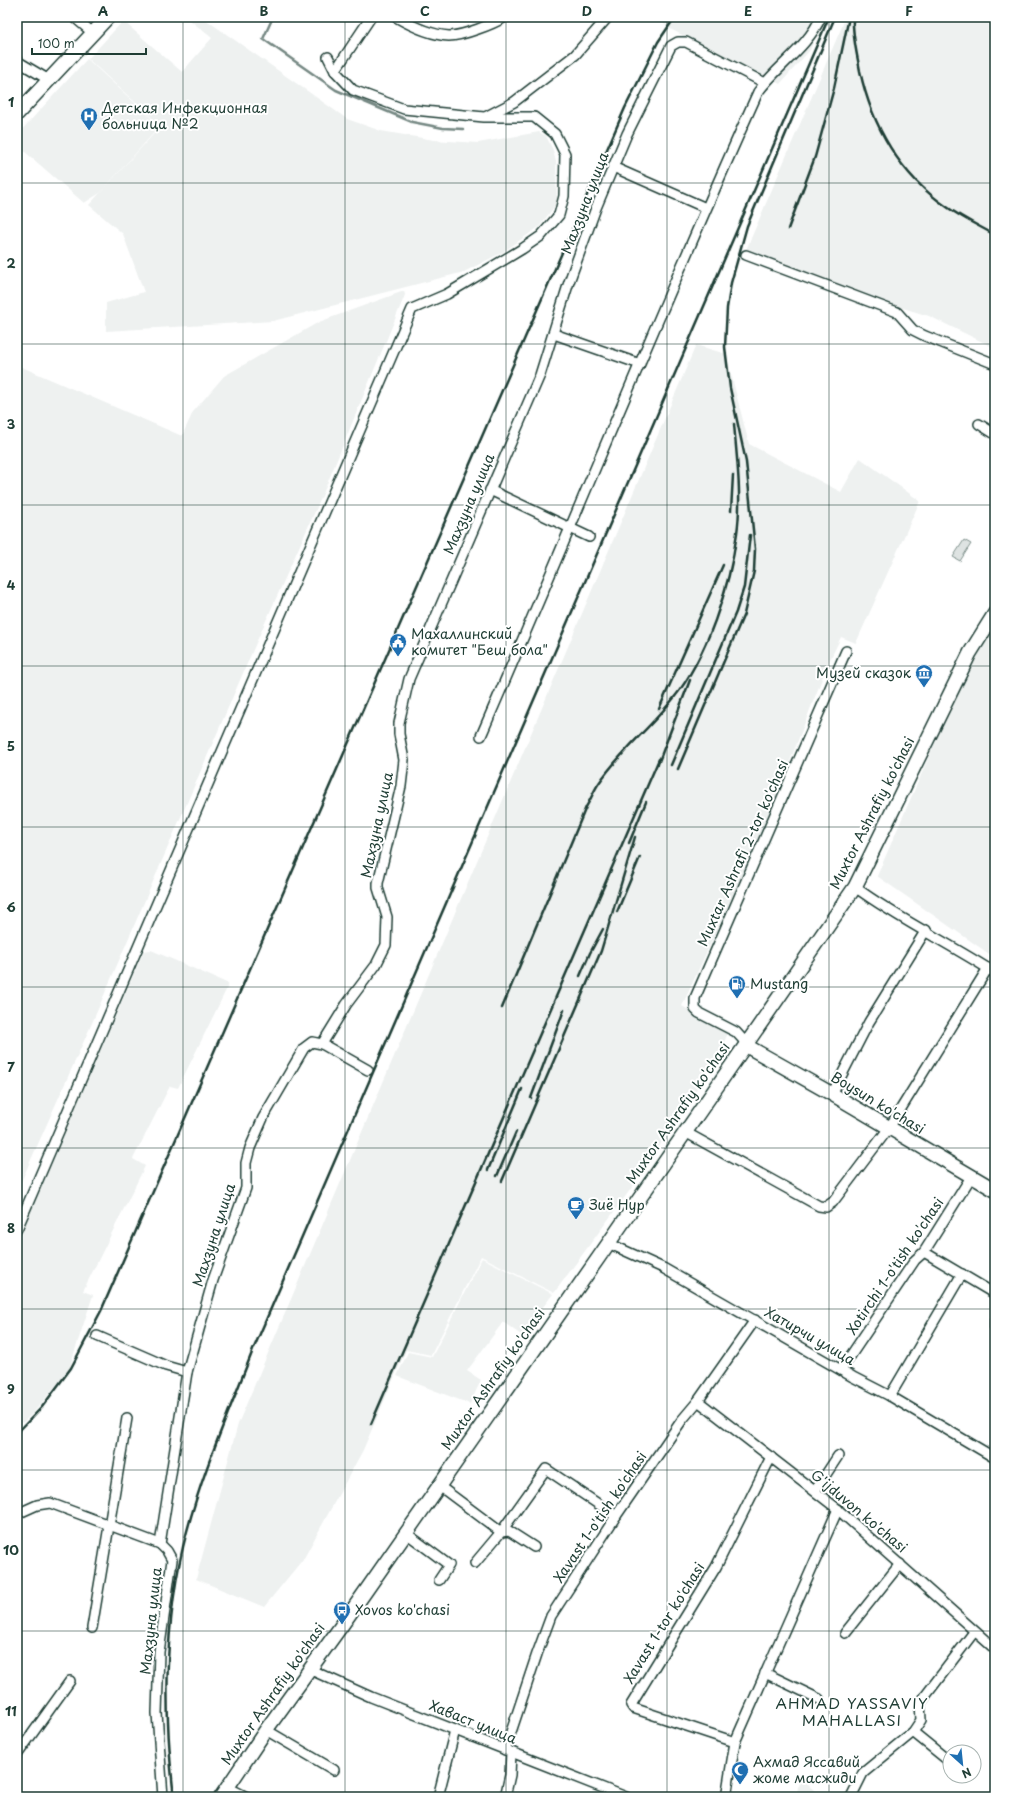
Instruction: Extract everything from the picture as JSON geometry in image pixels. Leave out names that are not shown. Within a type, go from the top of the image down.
[{"type":"main road","points":[[17,114],[46,78],[90,30],[98,17]]},
{"type":"main road","points":[[90,30],[108,17]]},
{"type":"main road","points":[[17,103],[46,78]]},
{"type":"main road","name":"Muxtor Ashrafiy ko'chasi","points":[[222,1794],[406,1533],[855,886],[970,653],[995,613]]},
{"type":"main road","name":"Boysun ko'chasi","points":[[746,1044],[752,1049],[832,1094],[970,1177],[995,1190]]},
{"type":"street","points":[[74,17],[90,30]]},
{"type":"street","points":[[335,71],[371,17]]},
{"type":"street","points":[[396,17],[413,27],[449,36],[490,26],[505,17]]},
{"type":"street","points":[[484,117],[514,102],[575,55],[608,17]]},
{"type":"street","points":[[481,736],[572,527],[706,208],[758,92],[765,83],[804,45],[821,17]]},
{"type":"street","name":"Махзуна улица","points":[[162,1797],[157,1713],[159,1652],[172,1560],[168,1551],[160,1544],[187,1372],[213,1280],[246,1188],[246,1163],[254,1136],[304,1048],[312,1042],[322,1044],[346,1005],[376,965],[386,945],[387,917],[378,888],[378,883],[401,786],[404,760],[399,734],[399,723],[409,679],[540,376],[569,282],[613,167],[627,134],[671,46],[676,43],[686,42],[765,83]]},
{"type":"street","name":"Махзуна улица","points":[[17,1229],[412,309],[448,294],[522,249],[541,236],[559,215],[564,196],[565,154],[555,134],[534,117],[484,117],[404,109],[353,90],[335,71],[328,58]]},
{"type":"street","points":[[17,61],[46,78]]},
{"type":"street","points":[[613,167],[706,208]]},
{"type":"street","points":[[746,255],[897,312],[913,330],[995,364]]},
{"type":"street","points":[[554,334],[640,364]]},
{"type":"street","points":[[979,424],[995,434]]},
{"type":"street","points":[[490,490],[572,527],[589,537]]},
{"type":"street","name":"Muxtar Ashrafi 2-tor ko'chasi","points":[[746,1044],[736,1032],[699,1013],[695,1009],[695,998],[846,651]]},
{"type":"street","points":[[685,1132],[819,1206],[826,1207],[833,1202],[889,1128],[991,970],[926,930],[880,905],[855,886]]},
{"type":"street","points":[[832,1094],[869,1022],[926,930]]},
{"type":"street","points":[[322,1044],[368,1070]]},
{"type":"street","name":"Xotirchi 1-o'tish ko'chasi","points":[[842,1370],[915,1260],[924,1252],[970,1177]]},
{"type":"street","name":"Хатирчи улица","points":[[608,1243],[663,1268],[890,1396],[995,1458]]},
{"type":"street","points":[[924,1252],[995,1294]]},
{"type":"street","points":[[890,1396],[962,1274]]},
{"type":"street","name":"Xavast 1-o'tish ko'chasi","points":[[505,1797],[510,1775],[508,1751],[547,1625],[616,1516],[682,1420],[698,1401],[755,1320]]},
{"type":"street","points":[[995,1322],[995,1329]]},
{"type":"street","points":[[97,1336],[166,1366],[187,1372]]},
{"type":"street","name":"G'ijduvon ko'chasi","points":[[698,1401],[838,1509],[974,1632],[995,1649]]},
{"type":"street","points":[[92,1628],[108,1526],[116,1493],[127,1418]]},
{"type":"street","points":[[815,1491],[838,1456]]},
{"type":"street","name":"Xavast 1-tor ko'chasi","points":[[735,1742],[633,1708],[631,1705],[716,1567],[771,1457]]},
{"type":"street","points":[[475,1563],[500,1532],[546,1469],[616,1516]]},
{"type":"street","points":[[438,1485],[500,1532],[509,1531],[534,1547]]},
{"type":"street","points":[[17,1514],[37,1505],[50,1503],[108,1526],[160,1544]]},
{"type":"street","points":[[726,1797],[735,1742],[838,1509]]},
{"type":"street","points":[[406,1533],[449,1565],[439,1580]]},
{"type":"street","points":[[845,1633],[900,1564]]},
{"type":"street","points":[[851,1797],[863,1773],[913,1732],[921,1720],[920,1703],[974,1632]]},
{"type":"street","name":"Хаваст улица","points":[[310,1670],[455,1730],[626,1797]]},
{"type":"street","points":[[765,1673],[819,1699]]},
{"type":"street","points":[[17,1755],[70,1681]]},
{"type":"street","points":[[266,1730],[334,1770]]},
{"type":"street","points":[[438,1797],[455,1730]]},
{"type":"street","points":[[913,1732],[942,1756]]},
{"type":"street","points":[[222,1794],[247,1797]]},
{"type":"shaded area","points":[[186,17],[202,17],[347,119],[381,131],[434,140],[478,143],[539,132],[546,136],[553,150],[556,162],[557,203],[539,227],[503,252],[464,272],[273,321],[106,331],[106,303],[144,292],[123,234],[89,205],[161,126],[88,59],[123,21],[182,72],[212,38]]},
{"type":"shaded area","points":[[655,17],[823,17],[810,50],[780,84],[672,30]]},
{"type":"shaded area","points":[[846,17],[995,17],[995,348],[929,316],[825,284],[746,250]]},
{"type":"shaded area","name":"Детская Инфекционная больница №2","points":[[87,59],[160,126],[100,193],[84,203],[17,145],[17,135]]},
{"type":"shaded area","points":[[404,291],[405,295],[322,496],[256,643],[92,1023],[17,1191],[17,365],[182,436],[193,412],[224,376],[319,322]]},
{"type":"shaded area","points":[[696,345],[726,354],[749,444],[841,492],[860,458],[920,501],[856,643],[841,637],[827,666],[767,820],[682,1006],[728,1033],[717,1058],[633,1186],[554,1293],[481,1256],[431,1355],[406,1350],[363,1450],[304,1558],[264,1607],[196,1579],[238,1424]]},
{"type":"shaded area","points":[[964,540],[971,544],[960,561],[953,557]]},
{"type":"shaded area","points":[[995,625],[995,958],[877,876],[958,690]]},
{"type":"shaded area","points":[[151,950],[229,984],[178,1088],[170,1086],[133,1159],[145,1166],[83,1291],[93,1295],[69,1369],[34,1412],[17,1428],[17,1243],[144,951]]},
{"type":"shaded area","points":[[482,1258],[553,1294],[521,1335],[503,1322],[467,1371],[481,1380],[470,1404],[397,1376],[408,1352],[432,1357]]},
{"type":"shaded area","points":[[800,1778],[822,1797],[796,1797]]},
{"type":"waterway","points":[[273,17],[263,39],[336,90],[412,122],[443,128],[463,129]]},
{"type":"railway","points":[[17,1433],[42,1407],[71,1368],[101,1311],[625,108],[658,42],[675,17]]},
{"type":"railway","points":[[174,1797],[167,1703],[169,1640],[172,1609],[183,1547],[197,1497],[215,1447],[253,1350],[829,17]]},
{"type":"railway","points":[[678,769],[744,614],[754,571],[755,549],[746,462],[730,388],[725,347],[727,308],[731,283],[747,226],[835,17]]},
{"type":"railway","points":[[788,229],[815,157],[834,88],[849,17]]},
{"type":"railway","points":[[853,17],[855,44],[865,91],[880,130],[890,148],[915,180],[930,194],[959,215],[995,235]]},
{"type":"railway","points":[[502,1008],[586,807],[599,783],[616,761],[673,699],[696,663],[715,620],[729,575],[737,533],[739,506],[734,424]]},
{"type":"railway","points":[[731,511],[733,475]]},
{"type":"railway","points":[[671,765],[736,612],[744,587],[750,535]]},
{"type":"railway","points":[[659,709],[723,565]]},
{"type":"railway","points":[[658,764],[690,680]]},
{"type":"railway","points":[[371,1424],[659,759]]},
{"type":"railway","points":[[629,843],[646,802]]},
{"type":"railway","points":[[502,1181],[601,951],[635,837]]},
{"type":"railway","points":[[617,912],[640,857]]},
{"type":"railway","points":[[580,976],[603,929]]},
{"type":"railway","points":[[531,1098],[564,1010]]},
{"type":"railway","points":[[488,1170],[522,1089]]},
{"type":"railway","points":[[497,1176],[516,1132]]},
{"type":"place","name":"Детская Инфекционная больница №2","points":[[89,131]]},
{"type":"place","name":"Махаллинский комитет \"Беш бола\"","points":[[398,657]]},
{"type":"place","name":"Музей сказок","points":[[924,688]]},
{"type":"place","name":"Mustang","points":[[737,999]]},
{"type":"place","name":"Зиё Нур","points":[[576,1220]]},
{"type":"place","name":"Xovos ko'chasi","points":[[342,1625]]},
{"type":"place","name":"Ахмад Яссавий жоме масжиди","points":[[740,1785]]},
{"type":"district","name":"AHMAD YASSAVIY MAHALLASI","points":[[852,1712]]}]
